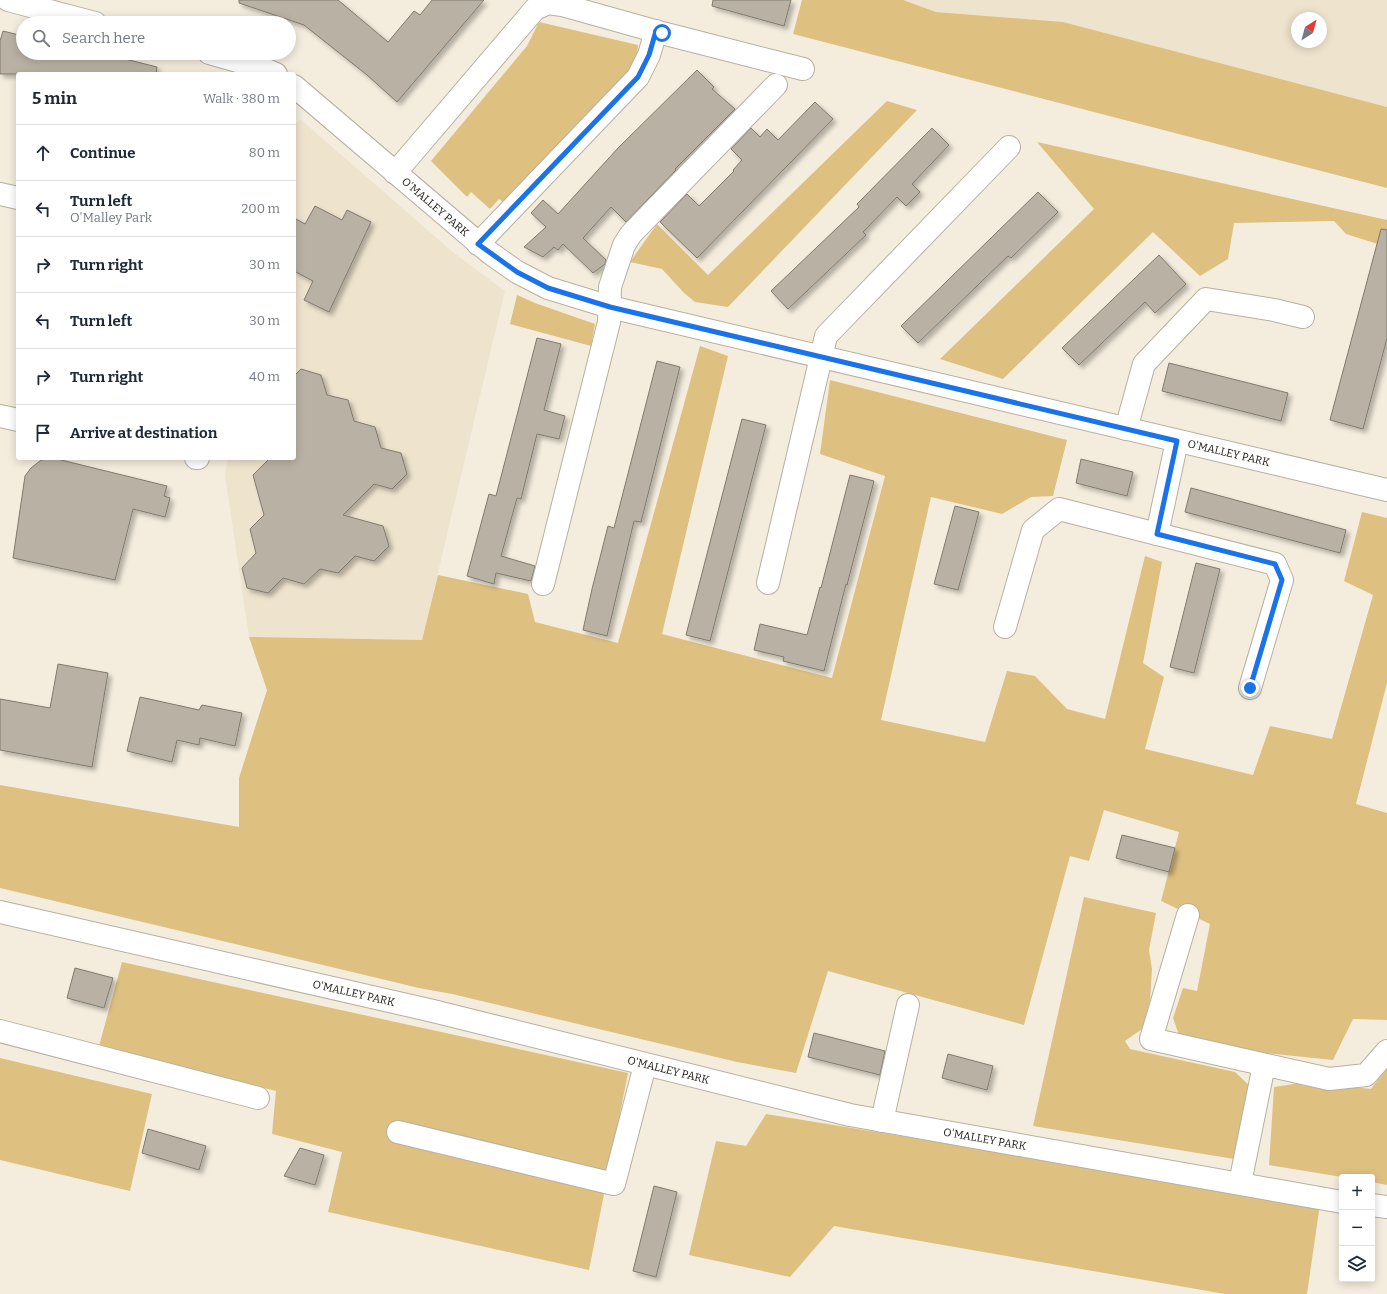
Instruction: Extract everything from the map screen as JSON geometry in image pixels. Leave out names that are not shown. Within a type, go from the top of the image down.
[{"type":"street","points":[[8,0],[69,16]]},
{"type":"street","points":[[395,173],[535,9],[548,3],[562,5],[803,69]]},
{"type":"street","points":[[478,244],[638,77],[649,55],[656,31]]},
{"type":"street","points":[[234,60],[271,72]]},
{"type":"street","points":[[543,584],[608,326],[610,286],[624,245],[631,234],[776,85]]},
{"type":"street","name":"O'MALLEY PARK","points":[[296,92],[395,173],[478,244],[517,272],[548,288],[610,307],[1387,490]]},
{"type":"street","points":[[768,583],[826,336],[1009,147]]},
{"type":"street","points":[[0,194],[16,198]]},
{"type":"street","points":[[1126,429],[1144,364],[1206,299],[1274,310],[1303,317]]},
{"type":"street","points":[[0,416],[16,420]]},
{"type":"street","points":[[1157,534],[1177,441]]},
{"type":"street","points":[[1005,627],[1033,530],[1059,509],[1275,564],[1282,580],[1250,688]]},
{"type":"street","name":"O'MALLEY PARK","points":[[0,912],[433,1011],[850,1115],[1339,1201]]},
{"type":"street","points":[[1188,915],[1151,1039],[1329,1080],[1366,1075],[1387,1051]]},
{"type":"street","points":[[882,1121],[908,1006]]},
{"type":"street","points":[[0,1031],[258,1098]]},
{"type":"street","points":[[398,1132],[614,1184],[645,1065]]},
{"type":"street","points":[[1240,1183],[1264,1065]]},
{"type":"street","points":[[1375,1206],[1387,1207]]},
{"type":"shaded area","points":[[802,0],[903,0],[936,12],[1063,22],[1387,107],[1387,188],[793,34]]},
{"type":"shaded area","points":[[903,0],[1387,0],[1387,107],[1063,22],[936,12]]},
{"type":"shaded area","points":[[539,22],[638,45],[637,56],[624,77],[503,202],[499,199],[490,209],[471,192],[467,197],[431,161],[527,46]]},
{"type":"shaded area","points":[[887,101],[917,110],[728,307],[695,302],[684,293],[662,269],[630,262],[657,224],[708,275]]},
{"type":"shaded area","points":[[300,119],[454,253],[505,291],[422,640],[249,637],[225,475],[228,460],[296,460],[296,124]]},
{"type":"shaded area","points":[[1037,142],[1387,220],[1387,247],[1346,234],[1334,221],[1234,223],[1228,259],[1200,276],[1153,232],[1003,379],[940,359],[1094,209]]},
{"type":"shaded area","points":[[517,295],[535,303],[595,324],[591,346],[510,324]]},
{"type":"shaded area","points":[[700,346],[728,356],[662,634],[832,678],[885,476],[820,454],[830,380],[1067,440],[1053,496],[1031,497],[1002,514],[931,497],[881,720],[985,742],[1007,671],[1035,676],[1067,709],[1105,719],[1145,556],[1162,562],[1143,663],[1164,677],[1145,749],[1253,775],[1270,726],[1332,739],[1373,595],[1344,581],[1362,512],[1387,518],[1387,683],[1356,804],[1387,813],[1387,1020],[1353,1019],[1333,1060],[1217,1048],[1179,1035],[1173,1018],[1183,988],[1197,991],[1210,924],[1161,901],[1179,832],[1104,810],[1089,861],[1070,856],[1024,1025],[828,971],[796,1073],[737,1062],[0,888],[0,785],[239,827],[239,778],[267,690],[249,637],[422,640],[438,575],[528,594],[535,622],[618,643]]},
{"type":"shaded area","points":[[1084,897],[1156,913],[1149,950],[1152,969],[1150,1000],[1142,1029],[1125,1041],[1130,1049],[1235,1072],[1251,1087],[1234,1159],[1033,1126]]},
{"type":"shaded area","points":[[122,962],[628,1073],[589,1270],[328,1212],[342,1152],[272,1134],[276,1091],[99,1046]]},
{"type":"shaded area","points":[[0,1058],[152,1094],[130,1191],[0,1160]]},
{"type":"shaded area","points":[[1387,1068],[1387,1185],[1375,1183],[1375,1174],[1339,1174],[1339,1177],[1269,1165],[1274,1087],[1307,1082],[1371,1089]]},
{"type":"shaded area","points":[[766,1114],[1320,1204],[1307,1294],[1225,1294],[834,1226],[790,1277],[689,1255],[716,1141],[746,1146]]},
{"type":"building","points":[[239,0],[338,0],[388,42],[414,11],[420,15],[432,0],[484,0],[397,102],[367,75],[304,25],[296,22],[296,16],[277,16],[239,3]]},
{"type":"building","points":[[713,0],[791,0],[784,26],[712,6]]},
{"type":"building","points":[[3,31],[16,34],[16,60],[129,60],[157,67],[156,72],[16,72],[16,74],[0,74],[0,41]]},
{"type":"building","points":[[697,70],[714,87],[712,89],[735,109],[675,169],[676,170],[626,222],[611,207],[583,238],[606,260],[605,264],[593,273],[563,244],[558,250],[554,247],[543,257],[524,247],[546,227],[531,213],[543,200],[558,214],[618,148]]},
{"type":"building","points":[[815,102],[833,119],[697,258],[660,222],[687,194],[699,206],[734,171],[733,170],[742,160],[731,149],[751,128],[760,137],[767,129],[778,140]]},
{"type":"building","points":[[932,128],[949,145],[912,184],[920,192],[906,206],[897,197],[863,232],[866,235],[788,309],[771,291],[859,207],[857,204]]},
{"type":"building","points":[[1038,192],[1058,212],[1011,258],[1008,256],[918,343],[901,326]]},
{"type":"building","points":[[315,206],[342,220],[347,210],[371,222],[329,312],[304,300],[313,281],[296,272],[296,219],[305,224]]},
{"type":"building","points":[[1381,229],[1387,230],[1387,338],[1363,429],[1330,420]]},
{"type":"building","points":[[1159,255],[1186,284],[1155,313],[1145,302],[1079,365],[1062,348]]},
{"type":"building","points":[[537,338],[561,344],[544,410],[565,416],[559,439],[537,434],[521,499],[517,498],[501,556],[535,566],[531,581],[496,573],[494,584],[467,576],[489,494],[496,496]]},
{"type":"building","points":[[657,361],[680,367],[641,522],[634,521],[607,636],[583,630],[608,526],[614,528]]},
{"type":"building","points":[[1169,363],[1288,393],[1281,421],[1162,391]]},
{"type":"building","points":[[301,369],[321,375],[327,395],[348,400],[354,421],[375,427],[381,448],[401,453],[407,474],[392,489],[374,484],[343,515],[383,526],[389,546],[374,561],[355,556],[338,573],[320,569],[304,584],[283,578],[268,593],[247,588],[242,568],[256,553],[250,529],[264,515],[253,475],[268,460],[296,460],[296,374]]},
{"type":"building","points":[[742,419],[766,425],[710,641],[686,635]]},
{"type":"building","points":[[1081,459],[1133,472],[1127,496],[1076,483]]},
{"type":"building","points":[[41,460],[61,460],[167,486],[164,496],[170,498],[165,517],[133,509],[115,580],[13,558],[25,476],[31,468]]},
{"type":"building","points":[[850,475],[874,481],[824,671],[783,661],[784,657],[754,650],[760,624],[807,635],[820,587],[821,588]]},
{"type":"building","points":[[1191,488],[1346,530],[1340,553],[1185,512]]},
{"type":"building","points":[[955,506],[979,512],[958,590],[934,584]]},
{"type":"building","points":[[1196,563],[1220,569],[1194,673],[1170,667]]},
{"type":"building","points":[[58,664],[108,673],[92,767],[0,750],[0,699],[50,708]]},
{"type":"building","points":[[140,697],[199,710],[202,705],[242,713],[235,746],[200,738],[199,745],[177,740],[172,762],[127,751]]},
{"type":"building","points":[[1122,835],[1175,848],[1169,872],[1116,858]]},
{"type":"building","points":[[75,968],[113,978],[104,1008],[67,998]]},
{"type":"building","points":[[814,1033],[885,1051],[880,1075],[808,1057]]},
{"type":"building","points":[[948,1054],[993,1066],[987,1090],[942,1078]]},
{"type":"building","points":[[148,1129],[206,1146],[199,1170],[142,1153]]},
{"type":"building","points":[[300,1148],[324,1155],[315,1185],[284,1176]]},
{"type":"building","points":[[654,1186],[677,1192],[656,1277],[633,1271]]},
{"type":"route","points":[[662,33],[656,31],[649,55],[638,77],[478,244],[517,272],[548,288],[610,307],[1177,441],[1157,534],[1275,564],[1282,580],[1250,688]]}]
